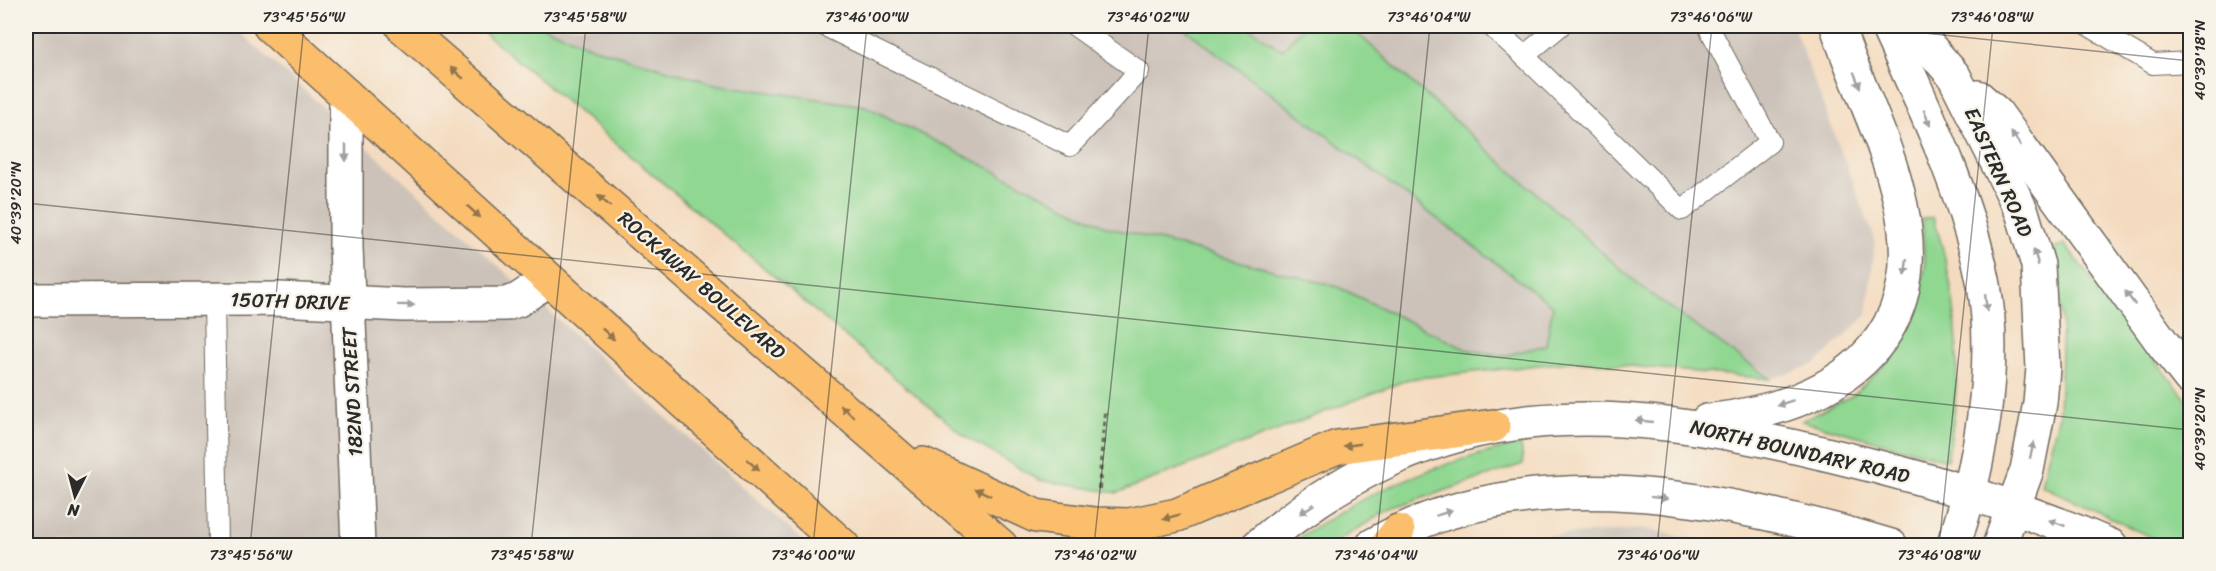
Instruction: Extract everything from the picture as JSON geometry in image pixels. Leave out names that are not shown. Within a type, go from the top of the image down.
[{"type":"highway","points":[[270,26],[843,546]]},
{"type":"highway","name":"ROCKAWAY BOULEVARD","points":[[402,26],[1001,546]]},
{"type":"highway","points":[[891,449],[1036,516],[1095,524],[1129,525],[1177,515],[1337,447],[1493,426]]},
{"type":"street","points":[[1676,424],[1740,417],[1822,388],[1863,361],[1878,346],[1898,308],[1908,248],[1901,204],[1880,138],[1837,26]]},
{"type":"street","points":[[1887,26],[1964,210],[1984,287],[1987,327],[1986,382],[1970,492],[1953,546]]},
{"type":"street","name":"EASTERN ROAD","points":[[1911,26],[1954,76],[2022,212],[2038,265],[2043,368],[2034,439],[2014,507],[1999,546]]},
{"type":"street","points":[[1954,76],[1996,112],[2190,378]]},
{"type":"street","name":"182ND STREET","points":[[346,95],[348,302],[358,546]]},
{"type":"street","name":"150TH DRIVE","points":[[26,300],[213,299],[404,305],[506,304],[518,300],[548,280]]},
{"type":"street","name":"NORTH BOUNDARY ROAD","points":[[1258,546],[1278,528],[1363,472],[1451,435],[1493,426],[1592,417],[1676,424],[1740,434],[1809,450],[1970,492],[2111,546]]},
{"type":"street","points":[[1386,541],[1462,507],[1535,494],[1601,492],[1732,509],[1786,519],[1891,546]]},
{"type":"lane","points":[[825,26],[1070,146],[1139,71],[1075,26]]},
{"type":"lane","points":[[1491,26],[1682,210],[1770,142],[1708,26]]},
{"type":"lane","points":[[1524,56],[1560,26]]},
{"type":"lane","points":[[2089,26],[2153,64],[2190,62]]},
{"type":"lane","points":[[213,299],[218,546]]},
{"type":"path","points":[[1098,493],[1105,412]]},
{"type":"shaded area","points":[[26,26],[233,26],[807,545],[26,545]]},
{"type":"shaded area","points":[[476,26],[1793,26],[1875,240],[1867,315],[1815,364],[1770,379],[1577,361],[1409,379],[1270,406],[1117,493],[1039,480],[964,436]]},
{"type":"shaded area","points":[[1646,529],[1719,545],[1452,545],[1469,541]]},
{"type":"green space","points":[[476,26],[542,26],[591,47],[715,84],[865,106],[1107,227],[1338,287],[1465,349],[1504,356],[1546,345],[1553,306],[1181,26],[1246,26],[1282,50],[1304,26],[1349,26],[1642,288],[1770,379],[1577,361],[1409,379],[1117,493],[1039,480],[964,436]]},
{"type":"green space","points":[[1933,217],[1949,277],[1957,337],[1955,398],[1947,460],[1802,421],[1853,395],[1893,357],[1915,312],[1925,268],[1922,219]]},
{"type":"green space","points":[[2064,244],[2190,404],[2190,545],[2167,545],[2041,485],[2059,415],[2062,321],[2054,249]]},
{"type":"green space","points":[[1521,444],[1523,464],[1388,510],[1331,545],[1290,545],[1310,530],[1377,492],[1447,464]]}]
